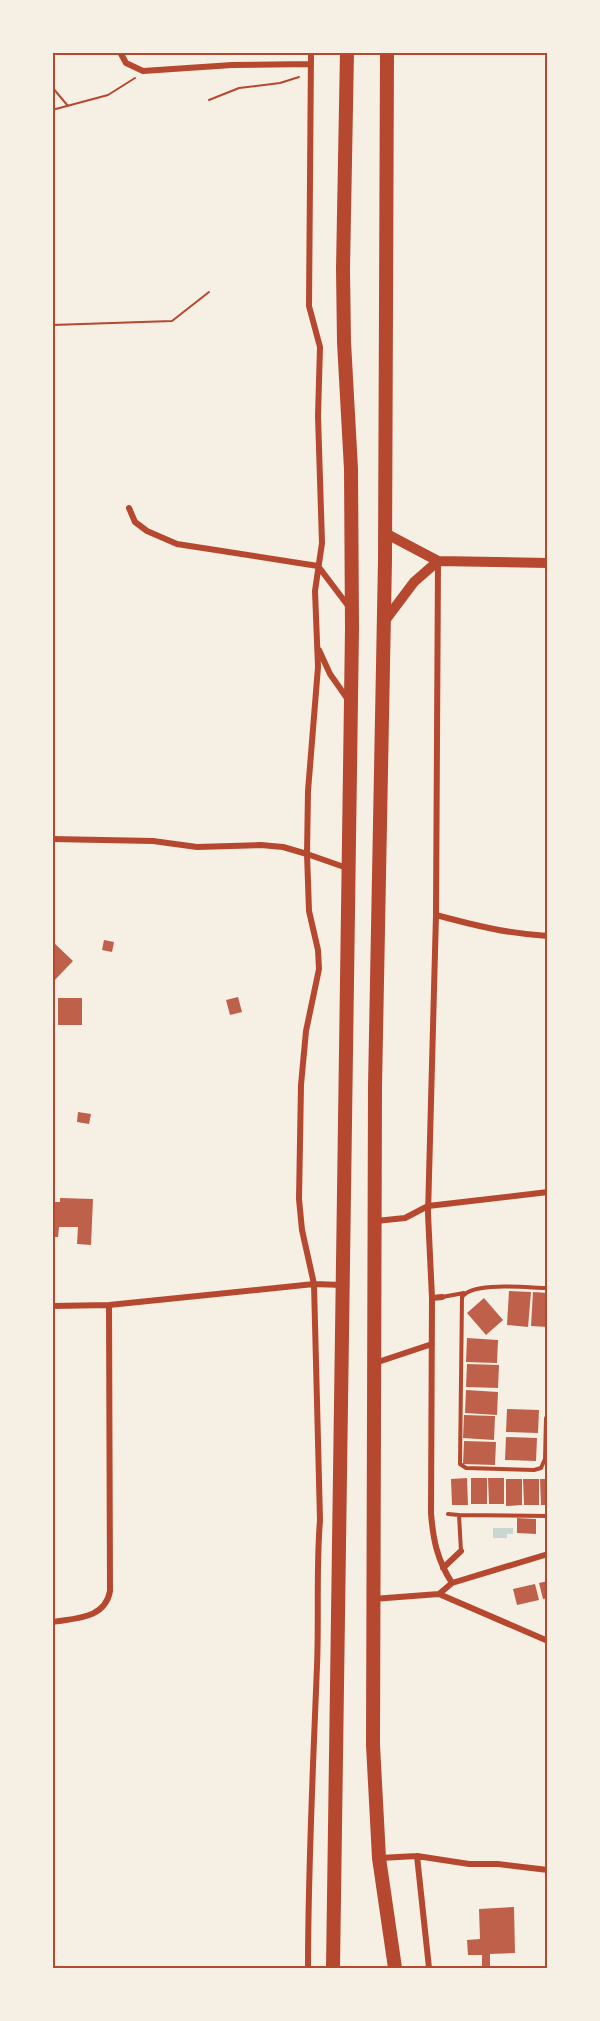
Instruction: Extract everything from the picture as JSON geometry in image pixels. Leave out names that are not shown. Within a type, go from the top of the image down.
[{"type":"highway","points":[[333,1968],[352,612],[351,469],[344,342],[343,269],[347,52]]},
{"type":"highway","points":[[387,52],[385,533],[375,1075],[376,1221],[372,1599],[373,1744],[379,1858],[395,1968]]},
{"type":"street","points":[[120,52],[126,63],[143,71],[232,65],[311,64]]},
{"type":"street","points":[[308,1968],[308,1905],[319,1604],[317,1555],[320,1520],[314,1284],[302,1230],[299,1199],[301,1085],[312,993],[319,969],[318,950],[309,911],[307,854],[308,791],[316,697],[315,591],[322,543],[318,416],[320,347],[309,306],[311,52]]},
{"type":"street","points":[[129,508],[135,522],[141,527],[160,538],[177,544],[318,566],[352,612]]},
{"type":"street","points":[[385,533],[438,561],[548,563]]},
{"type":"street","points":[[384,622],[414,582],[438,561]]},
{"type":"street","points":[[438,561],[436,915],[428,1206],[432,1298],[430,1513],[436,1555],[452,1583]]},
{"type":"street","points":[[317,646],[330,674],[351,704]]},
{"type":"street","points":[[52,839],[153,841],[197,847],[261,845],[307,854],[348,868]]},
{"type":"street","points":[[436,915],[494,930],[548,936]]},
{"type":"street","points":[[376,1221],[405,1218],[428,1206],[548,1192]]},
{"type":"street","points":[[52,1306],[109,1305],[314,1284],[342,1285]]},
{"type":"street","points":[[432,1298],[442,1297]]},
{"type":"street","points":[[52,1622],[99,1611],[108,1601],[110,1591],[109,1305]]},
{"type":"street","points":[[375,1363],[432,1344]]},
{"type":"street","points":[[443,1568],[461,1551]]},
{"type":"street","points":[[439,1594],[452,1583],[548,1554]]},
{"type":"street","points":[[372,1599],[439,1594],[548,1641]]},
{"type":"street","points":[[417,1856],[429,1968]]},
{"type":"street","points":[[379,1858],[417,1856],[469,1864],[498,1864],[548,1870]]},
{"type":"lane","points":[[442,1297],[465,1293],[476,1287],[548,1288]]},
{"type":"lane","points":[[465,1293],[461,1303],[460,1464],[466,1468],[534,1470],[541,1468],[545,1459],[546,1418]]},
{"type":"lane","points":[[448,1514],[548,1516]]},
{"type":"lane","points":[[459,1515],[461,1551]]},
{"type":"path","points":[[209,100],[239,88],[280,83],[300,77],[311,64]]},
{"type":"path","points":[[52,110],[108,95],[148,71]]},
{"type":"path","points":[[52,87],[68,106]]},
{"type":"path","points":[[52,324],[172,321],[209,292]]},
{"type":"shaded area","points":[[493,1528],[513,1528],[513,1534],[507,1534],[507,1538],[493,1538]]},
{"type":"building","points":[[104,940],[114,942],[112,952],[102,950]]},
{"type":"building","points":[[52,941],[73,961],[52,983]]},
{"type":"building","points":[[238,997],[242,1012],[230,1015],[226,1000]]},
{"type":"building","points":[[58,998],[82,998],[82,1025],[58,1025]]},
{"type":"building","points":[[78,1112],[91,1114],[89,1124],[77,1122]]},
{"type":"building","points":[[60,1198],[93,1199],[91,1245],[77,1244],[78,1227],[59,1227],[58,1237],[52,1237],[52,1202],[60,1202]]},
{"type":"building","points":[[509,1291],[531,1292],[528,1327],[507,1325]]},
{"type":"building","points":[[533,1292],[548,1293],[548,1327],[531,1326]]},
{"type":"building","points":[[484,1298],[503,1320],[486,1335],[467,1313]]},
{"type":"building","points":[[467,1338],[498,1340],[497,1363],[466,1362]]},
{"type":"building","points":[[467,1364],[499,1365],[498,1388],[466,1387]]},
{"type":"building","points":[[466,1390],[498,1392],[497,1415],[465,1413]]},
{"type":"building","points":[[507,1409],[539,1410],[538,1433],[506,1432]]},
{"type":"building","points":[[464,1415],[495,1416],[494,1440],[463,1438]]},
{"type":"building","points":[[506,1437],[537,1438],[536,1461],[505,1460]]},
{"type":"building","points":[[464,1441],[496,1442],[495,1465],[463,1464]]},
{"type":"building","points":[[467,1478],[468,1505],[452,1505],[451,1479]]},
{"type":"building","points":[[471,1478],[487,1478],[487,1504],[471,1504]]},
{"type":"building","points":[[488,1478],[504,1478],[504,1504],[489,1504]]},
{"type":"building","points":[[506,1479],[522,1479],[522,1505],[506,1506]]},
{"type":"building","points":[[523,1479],[539,1479],[539,1505],[524,1505]]},
{"type":"building","points":[[540,1479],[548,1479],[548,1505],[541,1505]]},
{"type":"building","points":[[517,1518],[536,1519],[536,1534],[517,1533]]},
{"type":"building","points":[[548,1581],[548,1598],[543,1599],[539,1583]]},
{"type":"building","points":[[535,1584],[539,1600],[517,1605],[513,1589]]},
{"type":"building","points":[[514,1907],[515,1953],[490,1954],[490,1968],[482,1968],[482,1955],[468,1955],[467,1940],[480,1939],[479,1909]]}]
